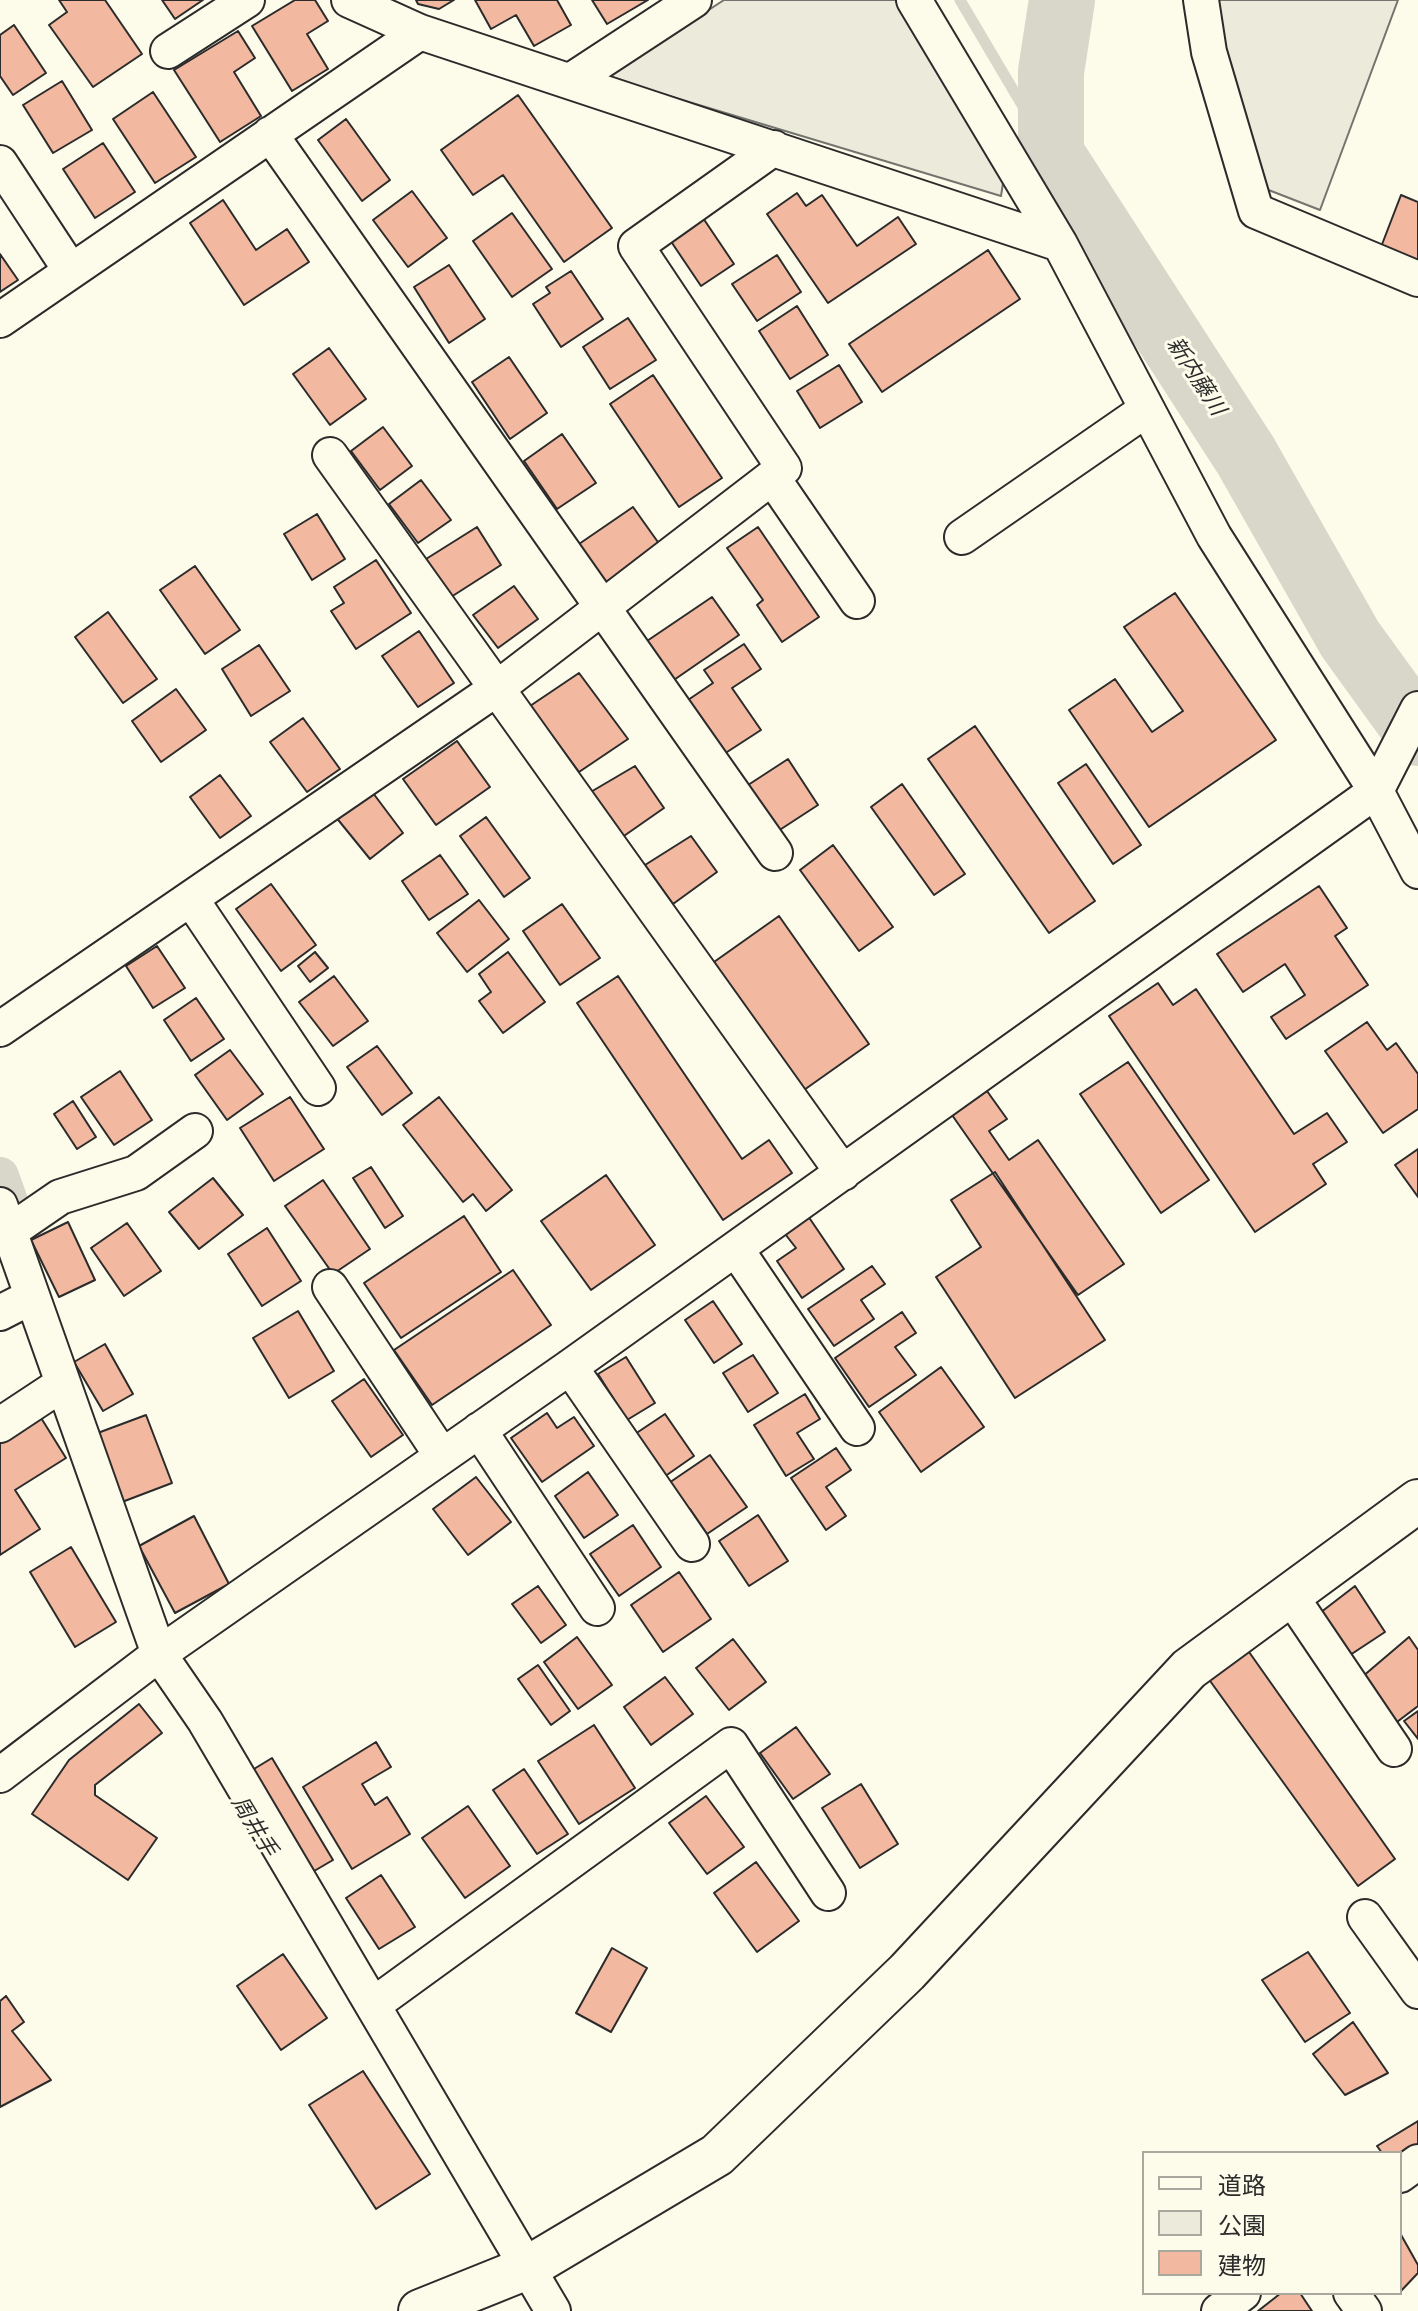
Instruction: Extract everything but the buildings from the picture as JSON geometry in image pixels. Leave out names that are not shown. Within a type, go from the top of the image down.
[{"type":"street","points":[[168,51],[247,0]]},
{"type":"street","points":[[349,0],[420,32],[1060,244]]},
{"type":"street","points":[[572,80],[694,0]]},
{"type":"street","points":[[914,0],[1060,244],[1214,536],[1376,791],[1418,871]]},
{"type":"street","points":[[1201,0],[1209,52],[1256,211],[1418,279]]},
{"type":"street","points":[[0,320],[420,32]]},
{"type":"street","points":[[270,134],[775,853]]},
{"type":"street","points":[[0,1029],[496,689],[784,468],[636,246],[774,148]]},
{"type":"street","points":[[0,163],[71,271]]},
{"type":"street","points":[[962,537],[1147,409]]},
{"type":"street","points":[[330,455],[843,1173]]},
{"type":"street","points":[[772,477],[857,601]]},
{"type":"street","points":[[0,1775],[159,1654],[570,1367],[1376,791],[1418,709]]},
{"type":"street","points":[[191,899],[318,1088]]},
{"type":"street","points":[[195,1131],[136,1173],[60,1197],[5,1219],[159,1654],[205,1721],[553,2311]]},
{"type":"street","points":[[736,1249],[857,1428]]},
{"type":"street","points":[[330,1287],[442,1456]]},
{"type":"street","points":[[0,1313],[31,1297]]},
{"type":"street","points":[[570,1367],[692,1544]]},
{"type":"street","points":[[0,1425],[62,1384]]},
{"type":"street","points":[[479,1430],[597,1608]]},
{"type":"street","points":[[420,2311],[527,2268],[717,2155],[907,1972],[1189,1669],[1418,1501]]},
{"type":"street","points":[[1290,1595],[1394,1749]]},
{"type":"street","points":[[373,2005],[731,1745],[828,1893]]},
{"type":"street","points":[[1365,1917],[1418,1991]]},
{"type":"street","points":[[1219,2311],[1240,2295]]},
{"type":"green space","points":[[724,0],[897,0],[1004,177],[1001,196],[606,77]]},
{"type":"green space","points":[[1212,0],[1398,0],[1320,210],[1266,189]]},
{"type":"waterway","points":[[960,0],[1051,154]]},
{"type":"waterway","name":"新内藤川","points":[[1062,0],[1051,72],[1051,154],[1246,456],[1350,639],[1418,733]]},
{"type":"waterway","name":"周井手","points":[[0,1176],[22,1238]]}]
